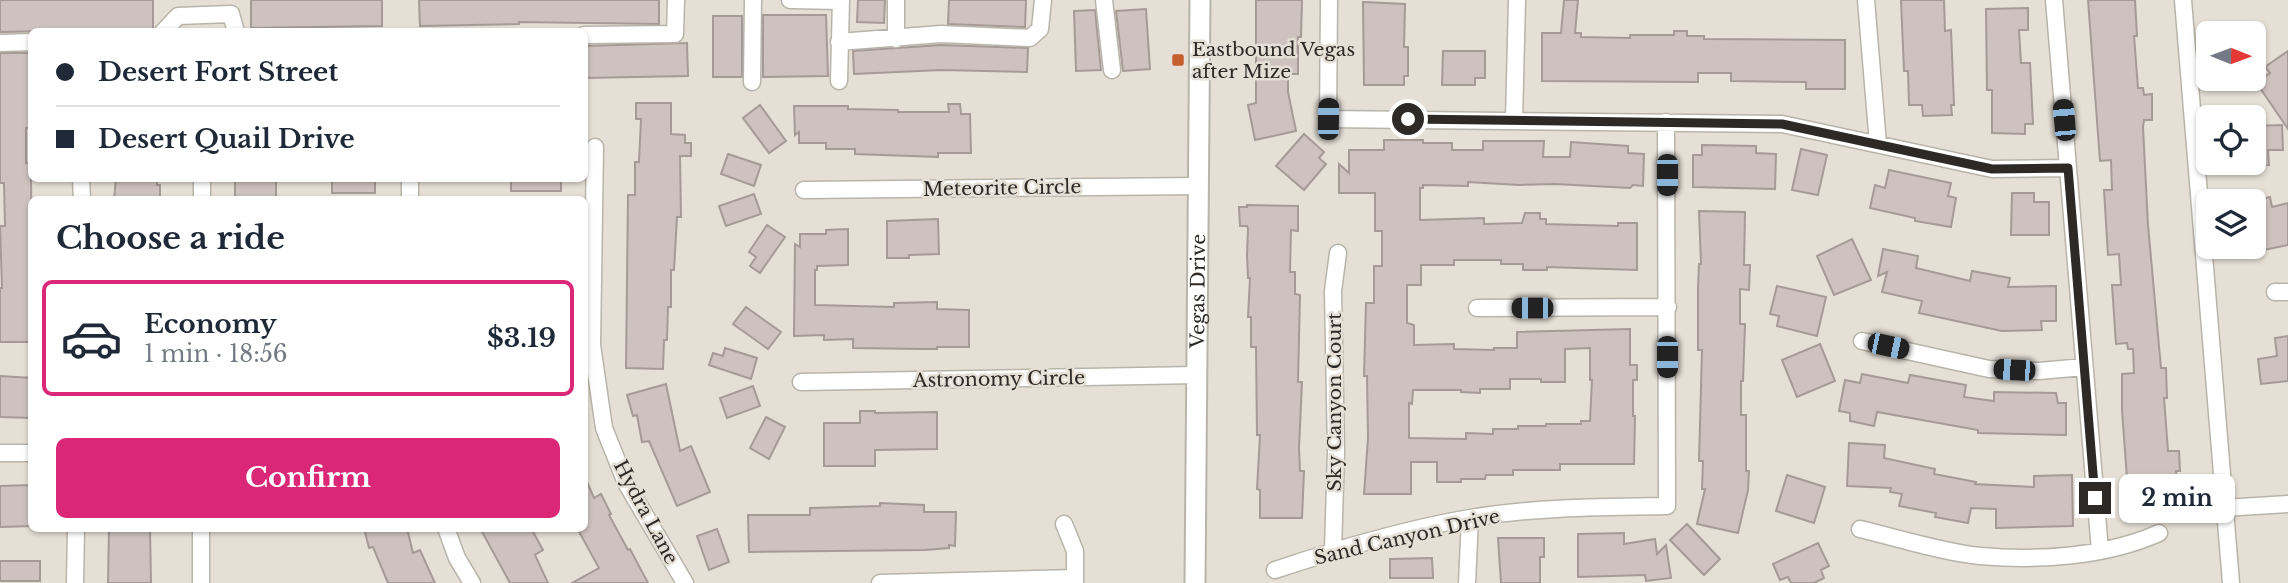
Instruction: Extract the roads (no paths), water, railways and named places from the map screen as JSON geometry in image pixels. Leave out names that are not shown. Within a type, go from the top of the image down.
[{"type":"main road","name":"Vegas Drive","points":[[1195,583],[1200,0]]},
{"type":"street","points":[[588,36],[675,34],[676,0]]},
{"type":"street","points":[[752,82],[753,0]]},
{"type":"street","points":[[790,0],[841,0],[839,81]]},
{"type":"street","points":[[895,39],[896,0]]},
{"type":"street","points":[[839,41],[941,34],[1030,38],[1040,29],[1043,0]]},
{"type":"street","points":[[1104,0],[1112,70]]},
{"type":"street","points":[[1329,0],[1328,119],[1782,124],[1992,169],[2068,168]]},
{"type":"street","points":[[1514,120],[1517,0]]},
{"type":"street","points":[[1866,0],[1878,144]]},
{"type":"street","points":[[2054,0],[2100,551]]},
{"type":"street","points":[[2183,0],[2231,583]]},
{"type":"street","points":[[166,28],[178,8],[231,7],[235,28]]},
{"type":"street","points":[[0,43],[28,42]]},
{"type":"street","points":[[1478,308],[1668,307],[1666,122]]},
{"type":"street","name":"Hydra Lane","points":[[595,147],[588,345],[604,428],[626,483],[685,583]]},
{"type":"street","name":"Meteorite Circle","points":[[804,190],[1199,186]]},
{"type":"street","name":"Sky Canyon Court","points":[[1333,550],[1336,452],[1333,290],[1338,253]]},
{"type":"street","name":"Sand Canyon Drive","points":[[1275,570],[1333,550],[1470,518],[1553,509],[1667,506],[1668,307]]},
{"type":"street","points":[[1862,341],[1989,369],[2039,371],[2084,367]]},
{"type":"street","name":"Astronomy Circle","points":[[801,382],[1197,375]]},
{"type":"street","points":[[0,453],[28,453]]},
{"type":"street","points":[[2224,508],[2288,505]]},
{"type":"street","points":[[1467,583],[1470,518]]},
{"type":"street","points":[[880,583],[1075,580],[1074,551],[1064,524]]},
{"type":"street","points":[[1860,530],[1978,555],[2027,558],[2100,551],[2134,544],[2159,533]]},
{"type":"street","points":[[75,583],[76,532]]},
{"type":"street","points":[[201,532],[201,583]]},
{"type":"street","points":[[447,532],[457,558],[472,583]]},
{"type":"place","name":"Eastbound Vegas after Mize","points":[[1178,60]]}]
